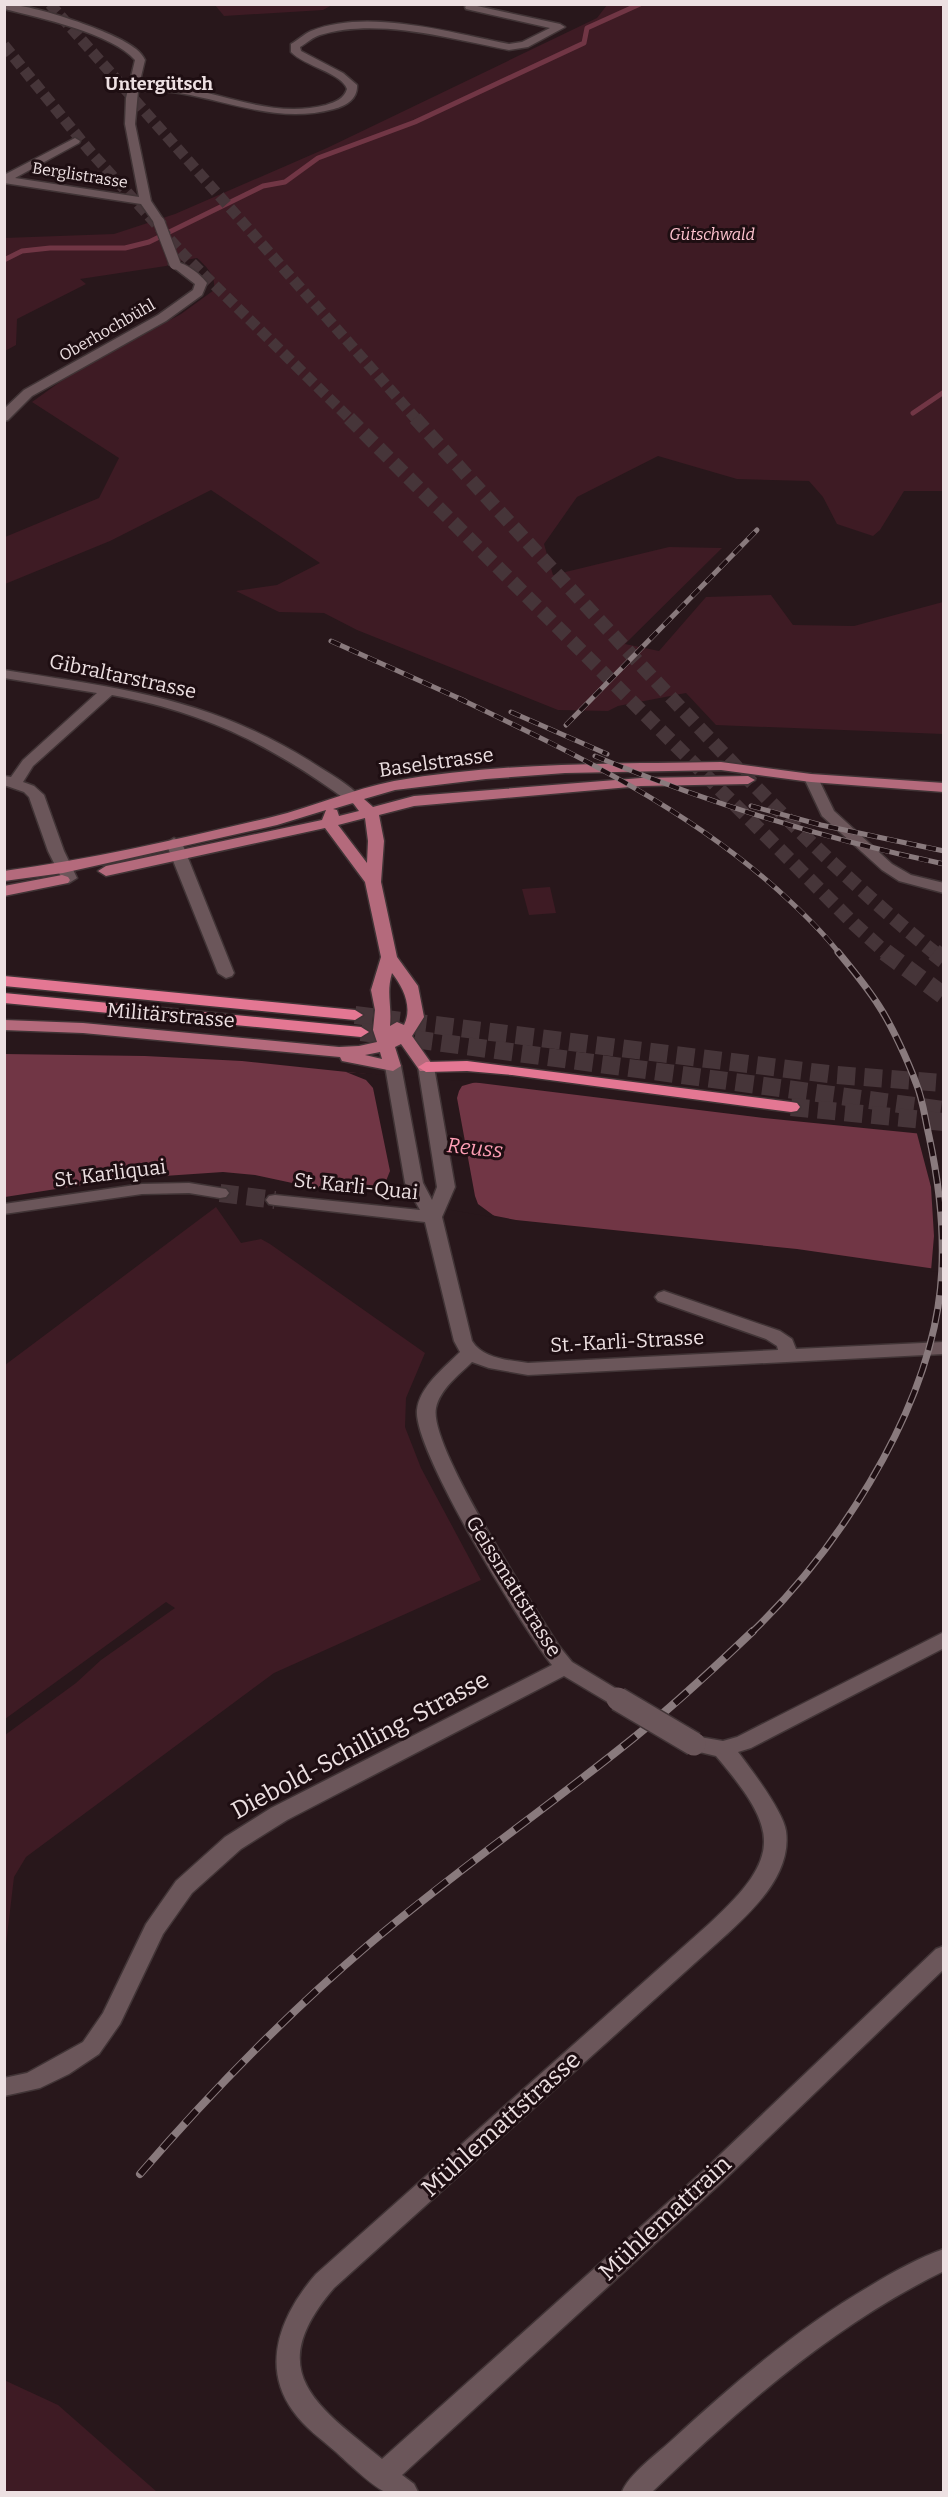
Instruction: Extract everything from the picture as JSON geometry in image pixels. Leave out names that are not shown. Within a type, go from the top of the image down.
[{"type":"highway","points":[[4,970],[21,973],[62,987]]},
{"type":"highway","points":[[4,981],[355,1015]]},
{"type":"highway","points":[[4,998],[361,1032]]},
{"type":"highway","points":[[427,1073],[467,1066],[512,1070],[791,1107]]},
{"type":"main road","name":"Baselstrasse","points":[[176,850],[382,789],[409,784],[565,769],[722,766],[810,778],[944,788]]},
{"type":"main road","name":"Baselstrasse","points":[[4,891],[66,873],[176,850],[329,823],[414,801],[641,782],[716,779],[770,781],[810,778]]},
{"type":"main road","points":[[332,1052],[362,1052],[404,1035],[412,1026],[416,1007],[410,986],[388,957],[373,882],[376,841],[373,820],[369,811],[354,799],[332,813],[329,823],[373,882]]},
{"type":"main road","name":"Baselstrasse","points":[[4,876],[66,873]]},
{"type":"main road","points":[[388,957],[379,990],[383,1011],[381,1030],[394,1072]]},
{"type":"main road","points":[[383,1011],[404,1035],[427,1073]]},
{"type":"main road","name":"Militärstrasse","points":[[4,1025],[94,1029],[332,1052]]},
{"type":"main road","points":[[332,1052],[394,1072]]},
{"type":"street","points":[[4,6],[55,18],[131,49],[139,56],[131,98],[130,124],[145,201]]},
{"type":"street","points":[[134,88],[183,90],[249,109],[271,112],[311,111],[341,103],[349,97],[353,90],[352,85],[343,77],[302,58],[296,52],[295,46],[315,32],[342,26],[375,25],[509,47],[524,45],[560,27],[470,7]]},
{"type":"street","points":[[4,180],[75,141]]},
{"type":"street","name":"Berglistrasse","points":[[4,180],[145,201],[159,222],[178,265]]},
{"type":"street","name":"Oberhochbühl","points":[[4,417],[27,393],[162,318],[198,292],[201,283],[178,265]]},
{"type":"street","name":"Gibraltarstrasse","points":[[4,674],[173,704],[266,741],[302,762],[354,799]]},
{"type":"street","points":[[66,873],[36,795],[10,781],[108,691]]},
{"type":"street","points":[[810,778],[827,813],[887,867],[905,878],[944,888]]},
{"type":"street","points":[[176,850],[226,973]]},
{"type":"street","points":[[394,1072],[414,1183],[432,1211],[463,1341],[470,1353]]},
{"type":"street","points":[[427,1073],[446,1187],[432,1211]]},
{"type":"street","name":"St. Karliquai","points":[[4,1209],[141,1189],[189,1188],[220,1193]]},
{"type":"street","name":"St. Karli-Quai","points":[[275,1200],[432,1211]]},
{"type":"street","name":"St.-Karli-Strasse","points":[[664,1297],[773,1335],[785,1343],[789,1355]]},
{"type":"street","name":"St.-Karli-Strasse","points":[[470,1353],[489,1362],[528,1369],[944,1348]]},
{"type":"street","name":"Geissmattstrasse","points":[[470,1353],[434,1390],[425,1412],[427,1428],[434,1448],[467,1513],[541,1633],[565,1667],[618,1699],[694,1744],[723,1749],[744,1743],[944,1639]]},
{"type":"street","name":"Diebold-Schilling-Strasse","points":[[4,2087],[32,2081],[61,2067],[91,2048],[112,2018],[154,1930],[184,1887],[233,1844],[279,1814],[565,1667]]},
{"type":"street","name":"Mühlemattstrasse","points":[[405,2493],[315,2418],[296,2393],[292,2384],[288,2357],[300,2313],[312,2294],[325,2281],[718,1929],[756,1891],[767,1873],[775,1845],[775,1830],[746,1778],[723,1749]]},
{"type":"street","name":"Mühlemattrain","points":[[382,2476],[711,2178],[944,1955]]},
{"type":"street","points":[[635,2493],[715,2415],[823,2327],[923,2268],[944,2259]]},
{"type":"green space","points":[[215,5],[332,5],[323,10],[224,16]]},
{"type":"green space","name":"Gütschwald","points":[[607,5],[943,5],[943,491],[904,491],[880,530],[873,536],[837,524],[823,497],[809,481],[737,479],[658,456],[577,497],[544,544],[553,575],[669,547],[722,548],[625,644],[659,651],[706,597],[771,595],[793,625],[854,626],[943,602],[943,734],[716,725],[686,693],[618,706],[608,711],[558,710],[357,630],[324,613],[279,612],[236,591],[277,585],[320,563],[211,490],[110,541],[5,584],[5,537],[99,498],[119,458],[32,402],[103,351],[128,343],[181,314],[214,290],[214,280],[197,258],[166,266],[80,279],[86,284],[17,319],[16,345],[5,351],[4,238],[114,234],[175,214],[327,148],[597,18]]},
{"type":"green space","points":[[550,887],[556,913],[529,915],[522,889]]},
{"type":"green space","points":[[216,1207],[241,1243],[261,1239],[270,1244],[425,1353],[406,1398],[405,1427],[421,1468],[481,1580],[274,1673],[26,1857],[14,1877],[5,1953],[5,1735],[76,1683],[101,1660],[175,1608],[166,1602],[5,1719],[5,1365]]},
{"type":"green space","points":[[4,2380],[58,2405],[157,2492],[5,2492]]},
{"type":"water","name":"Reuss","points":[[4,1054],[145,1056],[242,1061],[395,1077],[480,1083],[764,1118],[943,1136],[943,1270],[797,1249],[516,1220],[383,1194],[311,1187],[255,1175],[223,1172],[120,1179],[5,1197]]},
{"type":"pier","points":[[346,1072],[476,1082],[462,1086],[457,1098],[475,1196],[478,1204],[497,1218],[354,1193],[379,1187],[386,1181],[390,1171],[373,1088],[366,1080]]},
{"type":"pier","points":[[916,1130],[942,1133],[943,1138],[944,1273],[931,1271],[934,1236],[931,1187]]},
{"type":"waterway","points":[[4,260],[22,251],[50,248],[125,248],[149,242],[263,186],[285,182],[318,158],[415,122],[584,43],[587,28],[640,4]]},
{"type":"waterway","points":[[913,413],[944,392]]},
{"type":"tunnel","points":[[50,4],[417,420]]},
{"type":"tunnel","points":[[4,45],[89,150],[185,256],[351,420]]},
{"type":"tunnel","points":[[415,418],[503,516],[754,785],[824,855],[935,953]]},
{"type":"tunnel","points":[[351,420],[854,924],[886,953]]},
{"type":"tunnel","points":[[885,952],[944,996]]},
{"type":"tunnel","points":[[934,952],[944,960]]},
{"type":"tunnel","points":[[355,1015],[836,1075],[944,1083]]},
{"type":"tunnel","points":[[361,1032],[944,1110]]},
{"type":"tunnel","points":[[791,1107],[944,1122]]},
{"type":"tunnel","points":[[220,1193],[275,1200]]},
{"type":"railway","points":[[566,725],[757,530]]},
{"type":"railway","points":[[331,641],[465,701]]},
{"type":"railway","points":[[458,698],[590,763],[633,787],[716,840],[792,903],[839,953]]},
{"type":"railway","points":[[511,712],[607,754]]},
{"type":"railway","points":[[595,756],[680,789],[767,818],[855,843],[944,864]]},
{"type":"railway","points":[[751,806],[821,825],[944,851]]},
{"type":"railway","points":[[753,1631],[814,1564],[843,1525],[893,1440],[913,1395],[928,1351],[941,1286],[942,1243],[939,1200],[933,1157],[918,1089],[884,1014],[838,952]]},
{"type":"railway","points":[[140,2174],[249,2056],[367,1946],[429,1895],[638,1734],[753,1631]]},
{"type":"district","name":"Untergütsch","points":[[159,84]]}]
